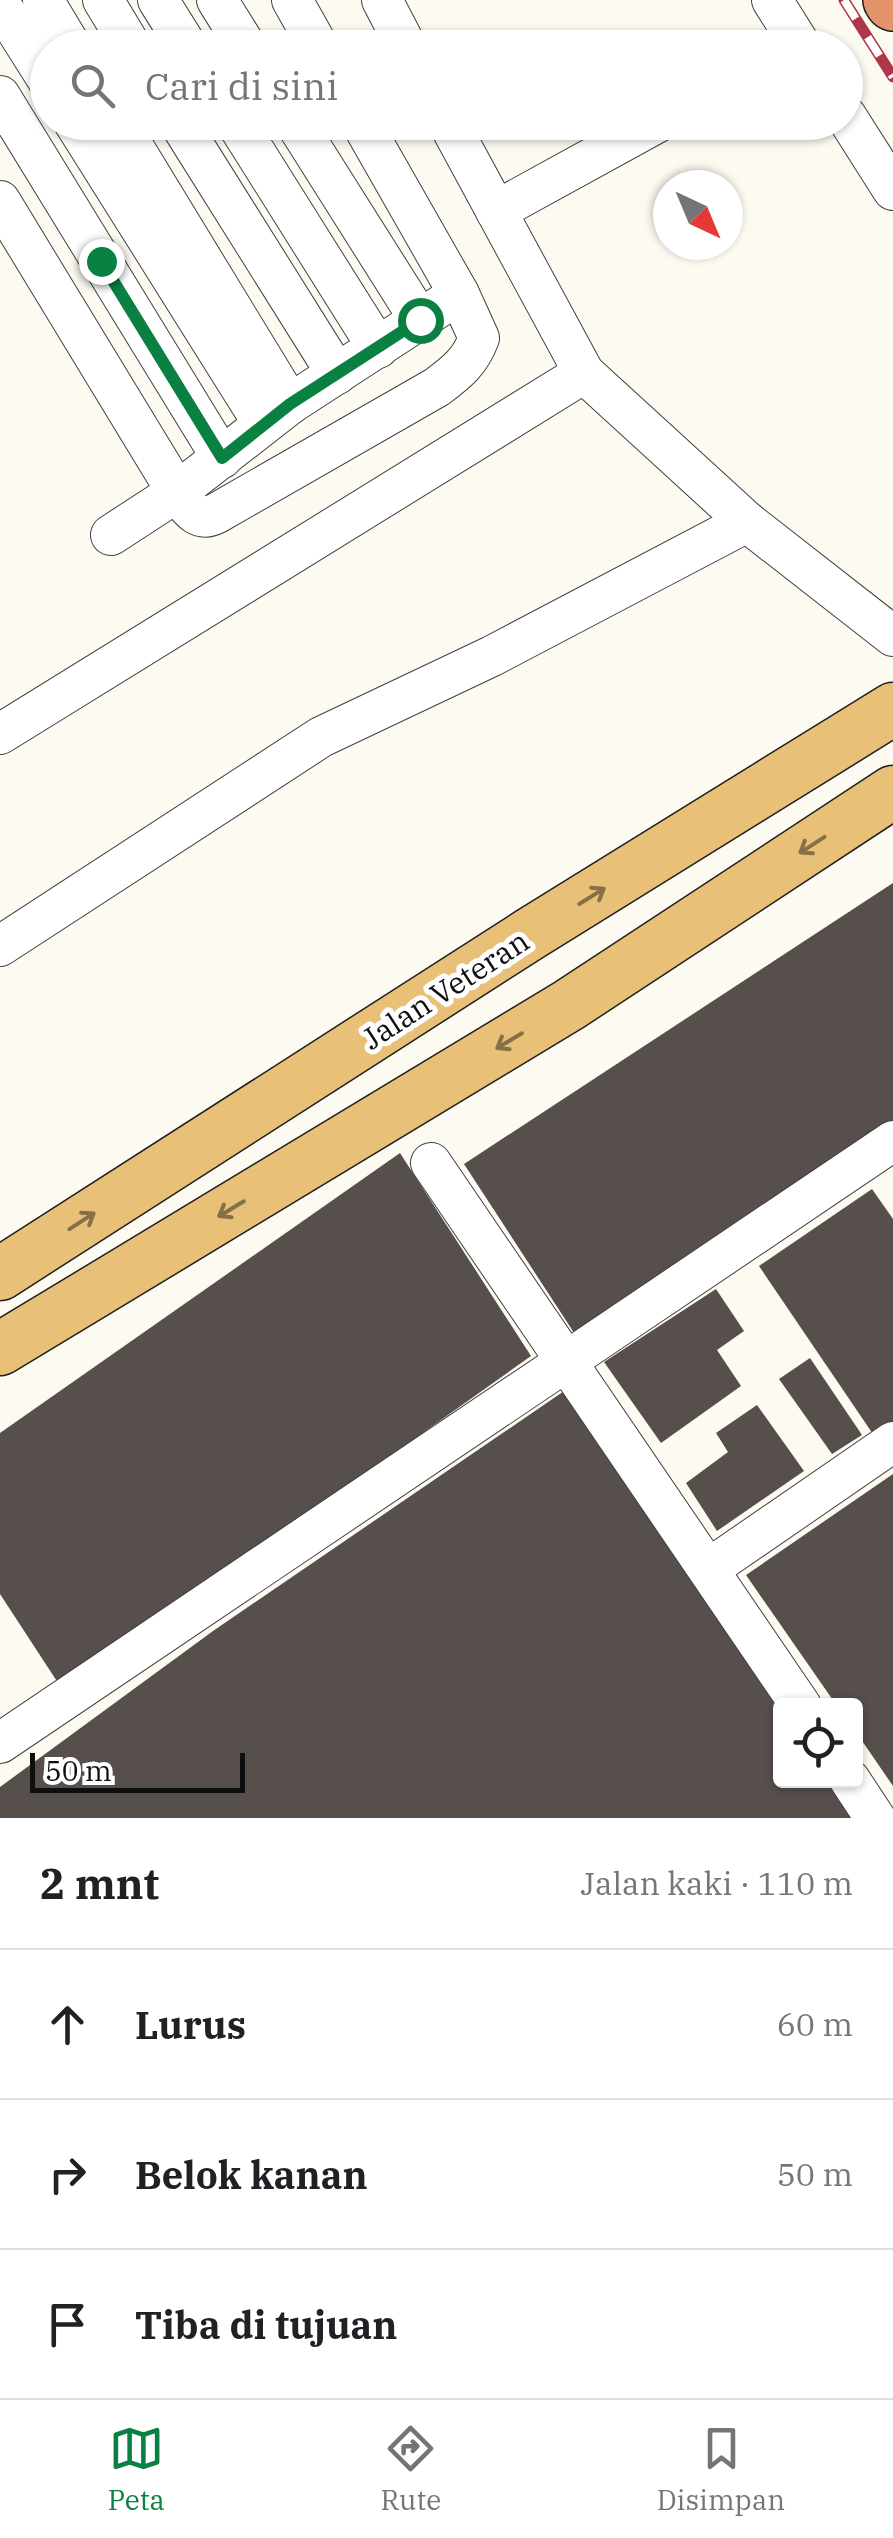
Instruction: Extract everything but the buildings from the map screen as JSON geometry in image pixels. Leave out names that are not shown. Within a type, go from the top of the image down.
[{"type":"main road","name":"Jalan Veteran","points":[[0,1274],[530,934],[893,709]]},
{"type":"main road","points":[[0,1349],[569,1005],[893,792]]},
{"type":"main road","points":[[530,934],[569,1005]]},
{"type":"street","points":[[43,0],[61,30]]},
{"type":"street","points":[[102,0],[121,30]]},
{"type":"street","points":[[158,0],[177,30]]},
{"type":"street","points":[[217,0],[236,30]]},
{"type":"street","points":[[292,0],[309,30]]},
{"type":"street","points":[[382,0],[398,30]]},
{"type":"street","points":[[772,0],[791,30]]},
{"type":"street","points":[[0,4],[30,52]]},
{"type":"street","points":[[0,96],[222,458]]},
{"type":"street","points":[[86,140],[276,414]]},
{"type":"street","points":[[128,140],[276,414]]},
{"type":"street","points":[[191,140],[337,374]]},
{"type":"street","points":[[247,140],[378,348]]},
{"type":"street","points":[[306,140],[420,320]]},
{"type":"street","points":[[0,202],[177,492],[196,515],[209,518],[437,387],[470,360],[479,338],[459,294],[371,140]]},
{"type":"street","points":[[458,140],[584,373],[747,522],[893,636]]},
{"type":"street","points":[[496,212],[626,140]]},
{"type":"street","points":[[861,140],[893,190]]},
{"type":"street","points":[[111,535],[177,492],[276,414],[459,294]]},
{"type":"street","points":[[0,734],[584,373]]},
{"type":"street","points":[[0,946],[321,736],[492,656],[747,522]]},
{"type":"street","points":[[6,1725],[568,1361],[893,1140]]},
{"type":"street","points":[[431,1163],[796,1698]]},
{"type":"street","points":[[710,1568],[893,1442]]},
{"type":"street","points":[[855,1788],[875,1818]]},
{"type":"railway","points":[[844,0],[893,77]]},
{"type":"route","points":[[101,261],[222,458],[290,404],[420,320]]}]
